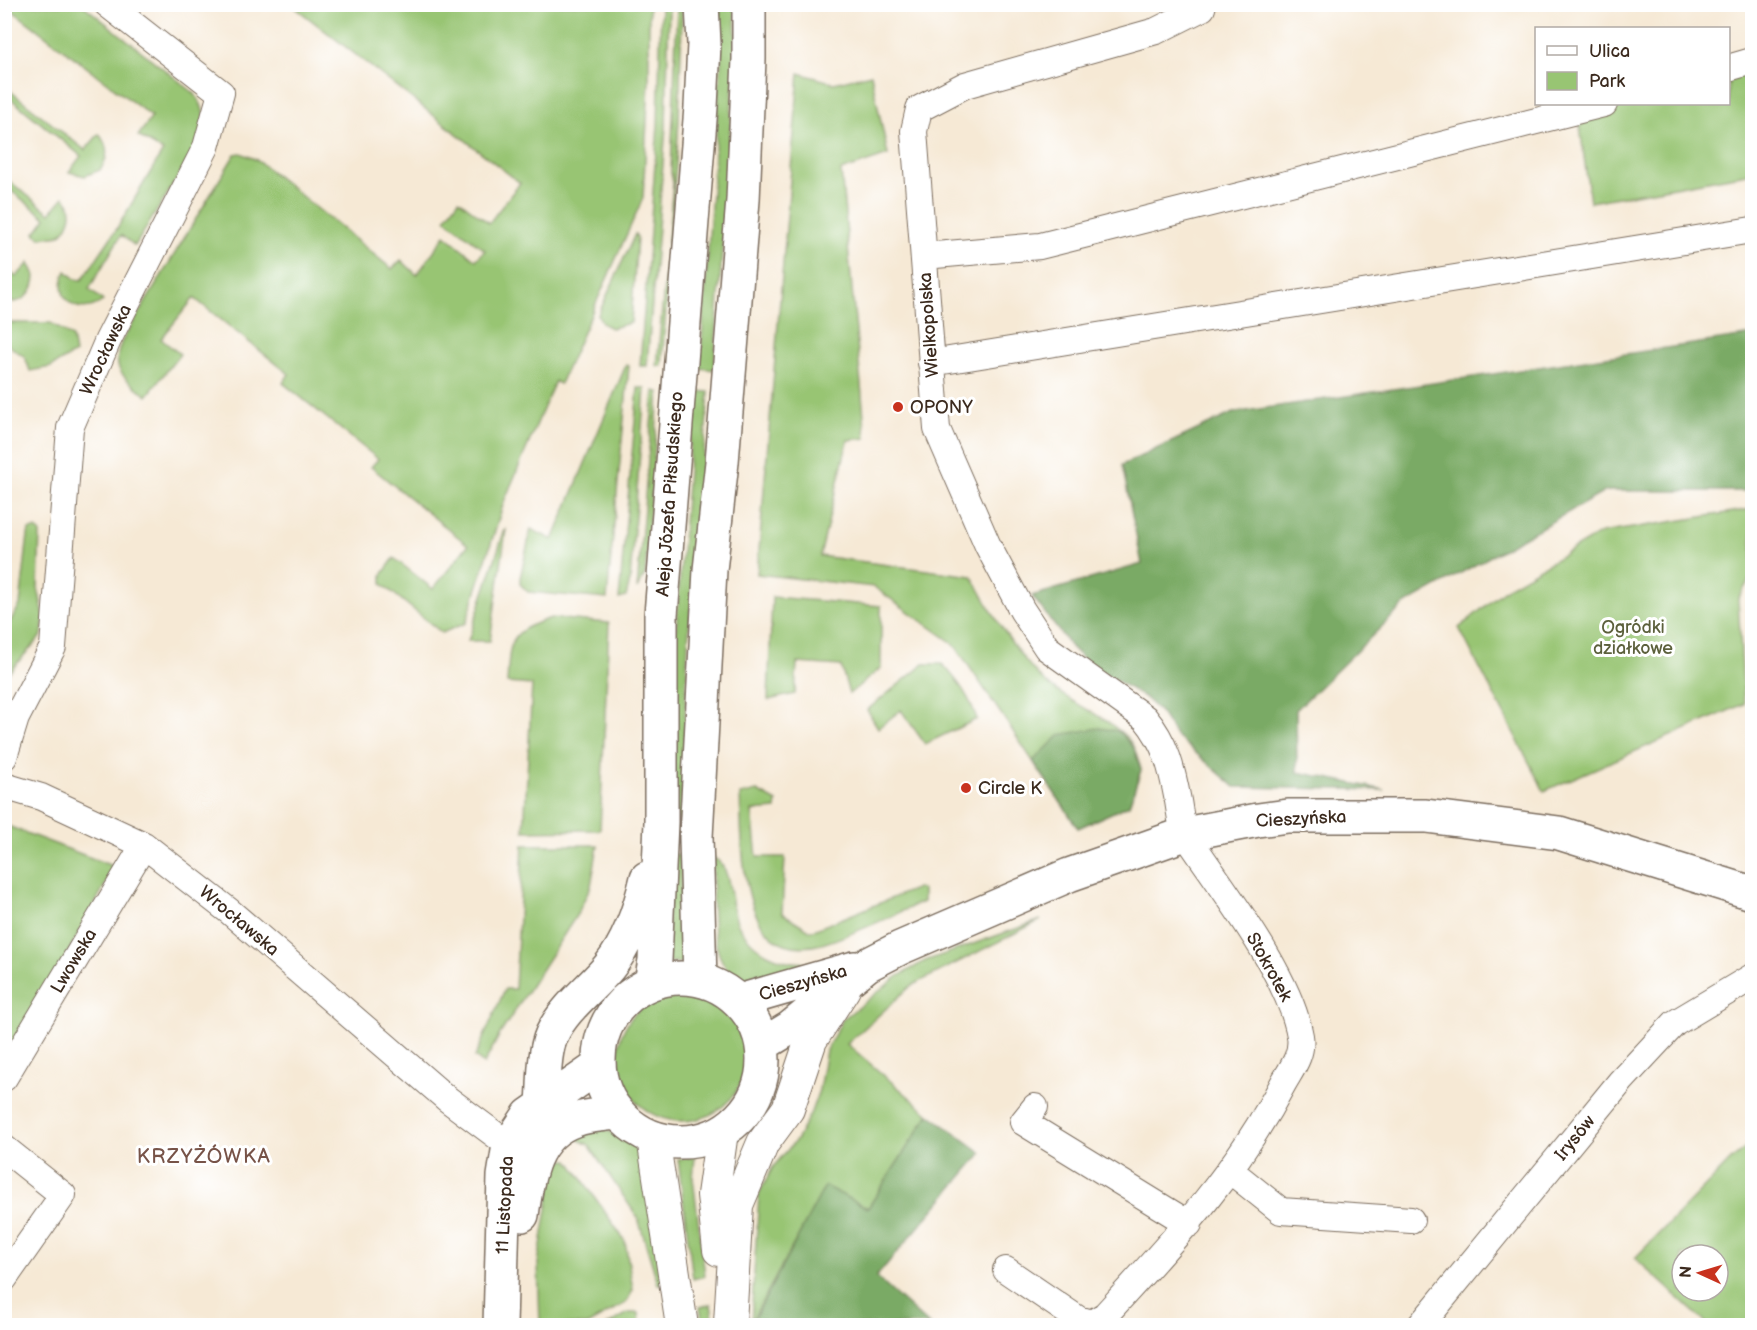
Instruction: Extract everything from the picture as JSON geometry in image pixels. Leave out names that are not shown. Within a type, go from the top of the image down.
[{"type":"main road","name":"Aleja Józefa Piłsudskiego","points":[[651,983],[656,960],[661,822],[661,615],[700,107],[704,44],[702,4]]},
{"type":"main road","points":[[700,980],[696,837],[710,570],[723,450],[743,200],[750,59],[749,4]]},
{"type":"main road","name":"Cieszyńska","points":[[762,1045],[790,1028],[858,973],[900,948],[1069,876],[1185,834],[1288,816],[1438,818],[1559,833],[1752,893]]},
{"type":"main road","points":[[543,1103],[551,1035],[566,1013],[610,966],[625,942],[641,904],[661,822]]},
{"type":"main road","name":"Cieszyńska","points":[[739,1001],[858,973]]},
{"type":"main road","points":[[675,977],[700,980],[721,988],[739,1001],[754,1022],[762,1045],[763,1067],[757,1091],[747,1109],[722,1132],[694,1141],[673,1142],[653,1138],[633,1128],[616,1113],[605,1092],[599,1066],[600,1040],[611,1016],[628,996],[651,983],[675,977]]},
{"type":"main road","name":"11 Listopada","points":[[500,1320],[503,1197],[509,1145],[529,1114],[599,1066]]},
{"type":"main road","name":"11 Listopada","points":[[500,1320],[520,1230],[528,1172],[538,1149],[564,1124],[577,1119],[616,1113]]},
{"type":"street","name":"Wrocławska","points":[[4,757],[16,717],[53,647],[70,428],[108,340],[206,147],[221,93],[107,4]]},
{"type":"street","name":"Wielkopolska","points":[[1185,834],[1170,761],[1157,733],[1145,718],[1047,648],[1006,581],[958,483],[937,429],[914,131],[919,109],[965,85],[1156,31],[1202,8],[1203,4]]},
{"type":"street","points":[[1730,67],[1752,61]]},
{"type":"street","points":[[924,256],[1040,246],[1600,105]]},
{"type":"street","points":[[931,363],[1752,230]]},
{"type":"street","name":"Wrocławska","points":[[4,786],[41,797],[144,845],[238,919],[446,1098],[509,1145]]},
{"type":"street","name":"Stokrotek","points":[[1006,1270],[1078,1319],[1092,1323],[1105,1315],[1189,1224],[1231,1171],[1268,1115],[1298,1060],[1301,1038],[1281,982],[1185,834]]},
{"type":"street","name":"Lwowska","points":[[4,1078],[144,845]]},
{"type":"street","points":[[730,1324],[737,1205],[763,1143],[788,1109],[811,1040],[858,973]]},
{"type":"street","name":"Irysów","points":[[1420,1326],[1621,1081],[1676,1023],[1752,977]]},
{"type":"street","points":[[1035,1107],[1023,1122],[1189,1224]]},
{"type":"street","points":[[722,1132],[713,1195],[730,1324]]},
{"type":"street","points":[[653,1138],[682,1326]]},
{"type":"street","points":[[4,1148],[63,1196],[4,1279]]},
{"type":"street","points":[[1231,1171],[1281,1210],[1412,1220]]},
{"type":"green space","points":[[5,5],[83,5],[194,93],[203,110],[204,127],[201,140],[135,246],[121,235],[89,289],[103,301],[94,306],[77,307],[65,297],[62,290],[66,271],[75,279],[82,280],[116,230],[163,151],[138,136],[152,117]]},
{"type":"green space","points":[[292,5],[649,5],[649,81],[643,198],[560,384],[555,381],[504,502],[466,623],[442,633],[382,584],[382,575],[394,558],[433,589],[468,545],[371,467],[378,459],[283,383],[289,374],[194,298],[161,339],[180,354],[147,396],[121,373],[118,367],[118,351],[122,341],[235,154],[241,153],[257,160],[392,269],[401,260],[417,275],[445,235],[476,260],[485,250],[445,219],[459,200],[489,223],[520,183]]},
{"type":"green space","points":[[661,5],[669,5],[666,126],[647,366],[640,366],[658,124]]},
{"type":"green space","points":[[677,5],[681,5],[682,15],[679,120],[662,366],[657,366],[673,183],[671,173]]},
{"type":"green space","points":[[720,5],[735,5],[736,43],[714,370],[700,368],[721,61]]},
{"type":"green space","points":[[1752,64],[1752,173],[1590,202],[1578,111],[1602,105],[1730,105],[1730,70]]},
{"type":"green space","points":[[799,73],[834,83],[871,74],[888,155],[841,171],[866,438],[848,440],[820,556],[972,576],[1012,643],[1031,668],[1052,687],[1110,723],[1129,740],[1135,750],[1141,770],[1129,805],[1078,828],[954,644],[874,587],[757,574]]},
{"type":"green space","points":[[4,86],[85,150],[99,134],[105,143],[107,152],[100,170],[85,176],[69,172],[81,156],[5,94]]},
{"type":"green space","points":[[4,177],[50,213],[64,197],[70,206],[71,216],[60,235],[40,238],[35,233],[46,218],[5,186]]},
{"type":"green space","points":[[635,234],[637,237],[631,323],[611,328],[603,324],[598,315]]},
{"type":"green space","points":[[29,263],[35,275],[30,292],[17,301],[5,301],[5,289],[11,281],[5,276],[5,268],[16,277]]},
{"type":"green space","points":[[5,323],[51,323],[72,337],[75,353],[51,367],[30,371],[25,357],[5,343]]},
{"type":"green space","points":[[1752,335],[1752,491],[1606,491],[1404,605],[1296,710],[1297,772],[1385,790],[1235,787],[1175,735],[1161,713],[1144,697],[1086,662],[1071,647],[1032,596],[1142,564],[1122,465],[1233,413]]},
{"type":"green space","points":[[626,365],[629,366],[607,599],[528,592],[520,584],[520,578],[531,529],[553,540]]},
{"type":"green space","points":[[638,388],[645,388],[630,581],[626,597],[619,599]]},
{"type":"green space","points":[[654,391],[659,392],[645,574],[637,589]]},
{"type":"green space","points":[[694,391],[709,392],[688,642],[681,820],[669,819],[669,723]]},
{"type":"green space","name":"Ogródki działkowe","points":[[1752,509],[1752,575],[1738,599],[1744,704],[1544,791],[1459,628],[1509,586],[1601,533]]},
{"type":"green space","points":[[36,529],[40,532],[38,588],[44,616],[42,635],[5,677],[5,630],[20,605],[29,530]]},
{"type":"green space","points":[[506,530],[490,641],[468,641],[504,532]]},
{"type":"green space","points":[[772,597],[881,606],[881,668],[849,694],[841,666],[797,663],[795,694],[768,700]]},
{"type":"green space","points":[[551,618],[609,623],[600,830],[524,831],[532,685],[507,683],[509,657],[514,640],[519,634],[526,628]]},
{"type":"green space","points":[[924,664],[942,664],[963,690],[977,719],[925,744],[901,710],[878,728],[867,710]]},
{"type":"green space","points":[[1099,728],[1118,731],[1134,748],[1141,770],[1129,805],[1078,828],[1033,761],[1060,735]]},
{"type":"green space","points":[[757,791],[777,802],[776,809],[752,811],[757,857],[785,857],[782,913],[811,931],[917,888],[923,890],[923,902],[822,944],[794,946],[773,938],[759,920],[750,897],[745,871],[740,795]]},
{"type":"green space","points":[[5,825],[115,867],[5,1067]]},
{"type":"green space","points":[[523,845],[598,845],[591,886],[578,913],[500,1034],[484,1064],[475,1057],[505,989],[515,989]]},
{"type":"green space","points":[[668,854],[681,855],[681,931],[685,963],[668,962]]},
{"type":"green space","points":[[713,858],[724,868],[738,924],[755,945],[776,958],[788,961],[800,963],[826,960],[774,981],[750,982],[733,975],[722,961],[716,943],[712,899]]},
{"type":"green space","points":[[1041,920],[911,986],[847,1044],[929,1114],[868,1208],[825,1187],[751,1322],[759,1194],[773,1167],[797,1139],[811,1112],[819,1090],[826,1050],[843,1019],[897,977],[925,961]]},
{"type":"green space","points":[[682,993],[707,997],[728,1011],[742,1032],[746,1057],[742,1082],[728,1103],[707,1117],[682,1121],[657,1117],[636,1103],[622,1082],[618,1057],[622,1032],[636,1011],[657,997]]},
{"type":"green space","points":[[929,1114],[982,1153],[876,1277],[929,1325],[751,1325],[825,1186],[868,1208]]},
{"type":"green space","points":[[603,1129],[630,1140],[643,1153],[665,1284],[658,1284],[638,1218],[589,1145],[573,1137]]},
{"type":"green space","points":[[1752,1143],[1752,1325],[1708,1325],[1684,1303],[1730,1303],[1730,1243],[1670,1243],[1670,1290],[1635,1258],[1731,1160]]},
{"type":"green space","points":[[695,1157],[693,1178],[705,1276],[693,1279],[678,1159]]},
{"type":"green space","points":[[569,1160],[625,1241],[633,1290],[626,1303],[587,1325],[540,1325],[538,1263],[555,1161]]},
{"type":"green space","points":[[711,1304],[714,1325],[703,1325],[700,1307]]},
{"type":"green space","points":[[628,1313],[639,1313],[640,1325],[608,1325]]},
{"type":"place","name":"OPONY","points":[[898,407]]},
{"type":"place","name":"Circle K","points":[[966,788]]},
{"type":"district","name":"KRZYŻÓWKA","points":[[204,1157]]}]
